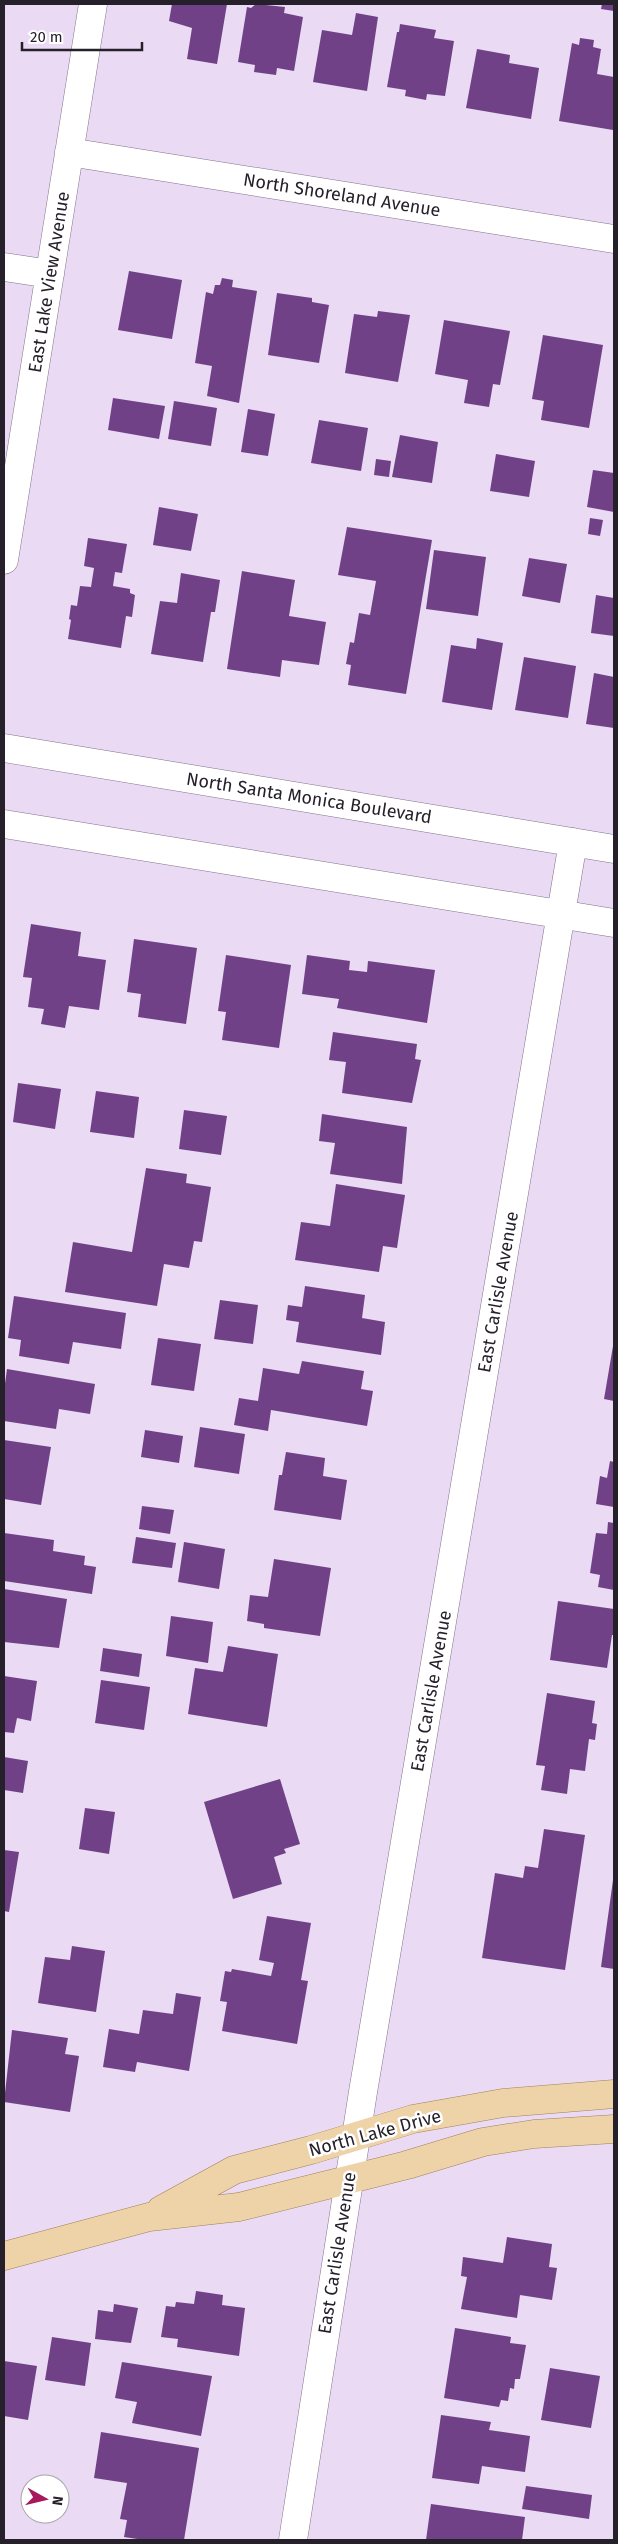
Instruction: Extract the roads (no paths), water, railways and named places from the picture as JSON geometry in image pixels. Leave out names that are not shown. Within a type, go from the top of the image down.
[{"type":"main road","name":"North Lake Drive","points":[[149,2217],[234,2170],[311,2150],[413,2119],[503,2102],[614,2094]]},
{"type":"main road","name":"North Lake Drive","points":[[4,2256],[149,2217],[239,2207],[483,2142],[534,2134],[614,2128]]},
{"type":"street","name":"East Lake View Avenue","points":[[4,560],[93,4]]},
{"type":"street","name":"North Shoreland Avenue","points":[[69,152],[614,239]]},
{"type":"street","points":[[4,267],[50,274]]},
{"type":"street","name":"North Santa Monica Boulevard","points":[[4,748],[614,849]]},
{"type":"street","points":[[4,824],[614,923]]},
{"type":"street","name":"East Carlisle Avenue","points":[[293,2540],[349,2179],[573,842]]}]
